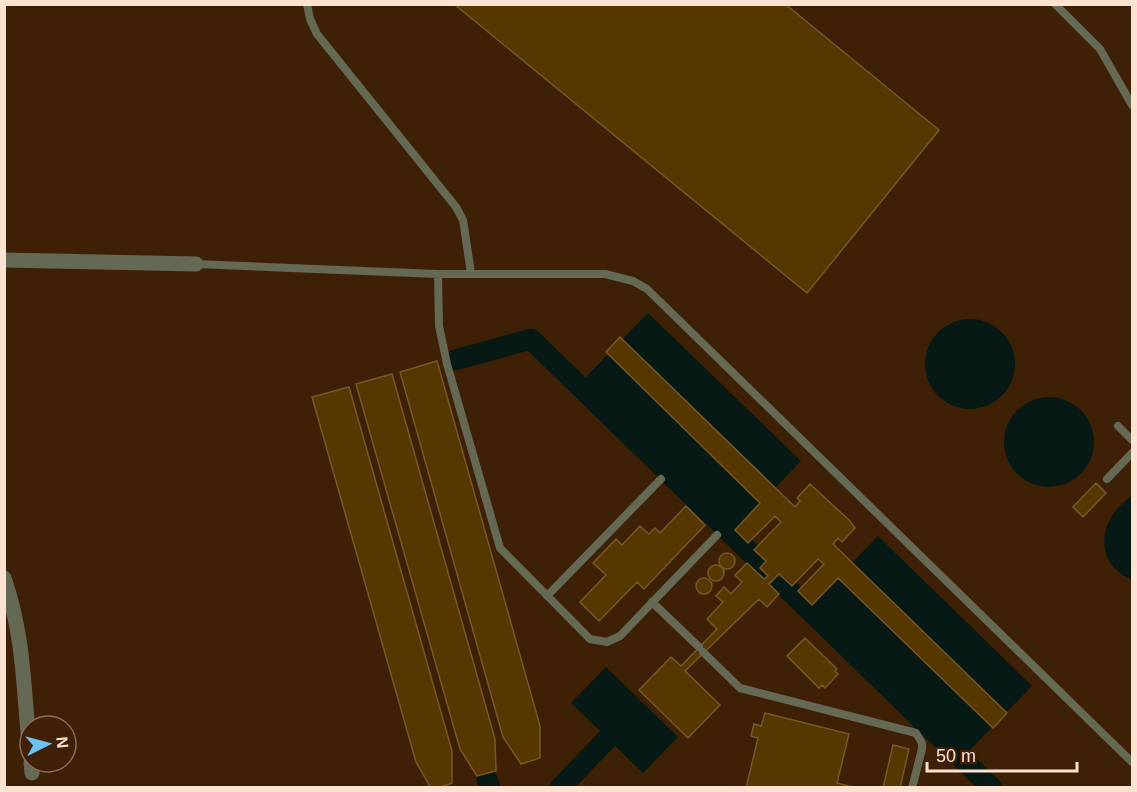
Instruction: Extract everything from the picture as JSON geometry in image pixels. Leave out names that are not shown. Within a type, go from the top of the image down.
[{"type":"street","points":[[4,260],[196,264]]},
{"type":"street","points":[[4,578],[19,627],[27,714]]},
{"type":"lane","points":[[307,4],[310,19],[317,34],[456,207],[463,220],[471,273]]},
{"type":"lane","points":[[1055,4],[1100,49],[1132,105]]},
{"type":"lane","points":[[196,264],[438,274],[605,274],[633,281],[647,289],[1132,762]]},
{"type":"lane","points":[[438,274],[439,326],[447,364],[500,548],[590,639],[602,643],[620,636],[717,535]]},
{"type":"lane","points":[[1118,426],[1132,440]]},
{"type":"lane","points":[[1107,479],[1132,453]]},
{"type":"lane","points":[[547,596],[661,479]]},
{"type":"lane","points":[[652,602],[740,688],[916,733],[922,743],[912,788]]},
{"type":"shaded area","points":[[648,313],[801,461],[735,530],[582,381]]},
{"type":"shaded area","points":[[970,319],[995,327],[1007,339],[1015,364],[1007,389],[995,401],[970,409],[945,401],[933,389],[925,364],[933,339],[945,327]]},
{"type":"shaded area","points":[[1049,397],[1066,401],[1081,410],[1090,425],[1094,442],[1090,459],[1081,474],[1066,483],[1049,487],[1032,483],[1017,474],[1008,459],[1004,442],[1008,425],[1017,410],[1032,401]]},
{"type":"shaded area","points":[[1132,496],[1132,580],[1119,572],[1110,562],[1105,551],[1104,539],[1112,515]]},
{"type":"shaded area","points":[[878,536],[1032,686],[966,754],[812,605]]},
{"type":"shaded area","points":[[606,667],[678,737],[643,773],[571,703]]},
{"type":"building","points":[[454,4],[785,4],[939,130],[807,293]]},
{"type":"building","points":[[620,337],[795,507],[800,501],[797,498],[810,484],[850,521],[855,528],[842,542],[838,538],[833,544],[1007,713],[993,728],[838,578],[812,605],[798,591],[824,564],[818,559],[792,586],[779,574],[769,584],[779,594],[767,607],[759,599],[685,671],[720,705],[688,738],[639,690],[671,657],[681,666],[717,629],[707,619],[723,602],[716,596],[724,587],[731,594],[742,582],[735,575],[747,563],[764,579],[768,576],[760,568],[766,561],[754,550],[781,522],[775,516],[748,543],[735,530],[760,503],[606,352]]},
{"type":"building","points":[[437,361],[540,726],[540,758],[521,764],[503,737],[400,372]]},
{"type":"building","points":[[392,374],[495,739],[496,771],[477,776],[460,749],[356,384]]},
{"type":"building","points":[[349,387],[452,751],[452,783],[438,788],[431,788],[416,762],[312,397]]},
{"type":"building","points":[[1096,483],[1106,493],[1083,517],[1073,507]]},
{"type":"building","points":[[686,506],[705,525],[644,589],[637,582],[599,621],[580,602],[606,575],[593,563],[616,539],[622,545],[640,526],[649,534],[655,528],[660,533]]},
{"type":"building","points":[[727,553],[735,561],[727,569],[719,561]]},
{"type":"building","points":[[716,565],[724,573],[716,581],[708,573]]},
{"type":"building","points":[[704,578],[712,586],[704,594],[696,586]]},
{"type":"building","points":[[805,638],[837,669],[835,671],[838,674],[825,688],[822,685],[819,688],[787,656]]},
{"type":"building","points":[[765,713],[849,734],[837,783],[856,788],[746,788],[758,738],[751,736],[754,724],[761,726]]},
{"type":"building","points":[[893,745],[909,749],[900,788],[883,788]]},
{"type":"waterway","points":[[455,360],[531,339],[992,788]]},
{"type":"waterway","points":[[560,788],[607,739]]},
{"type":"waterway","points":[[487,779],[490,788]]}]
